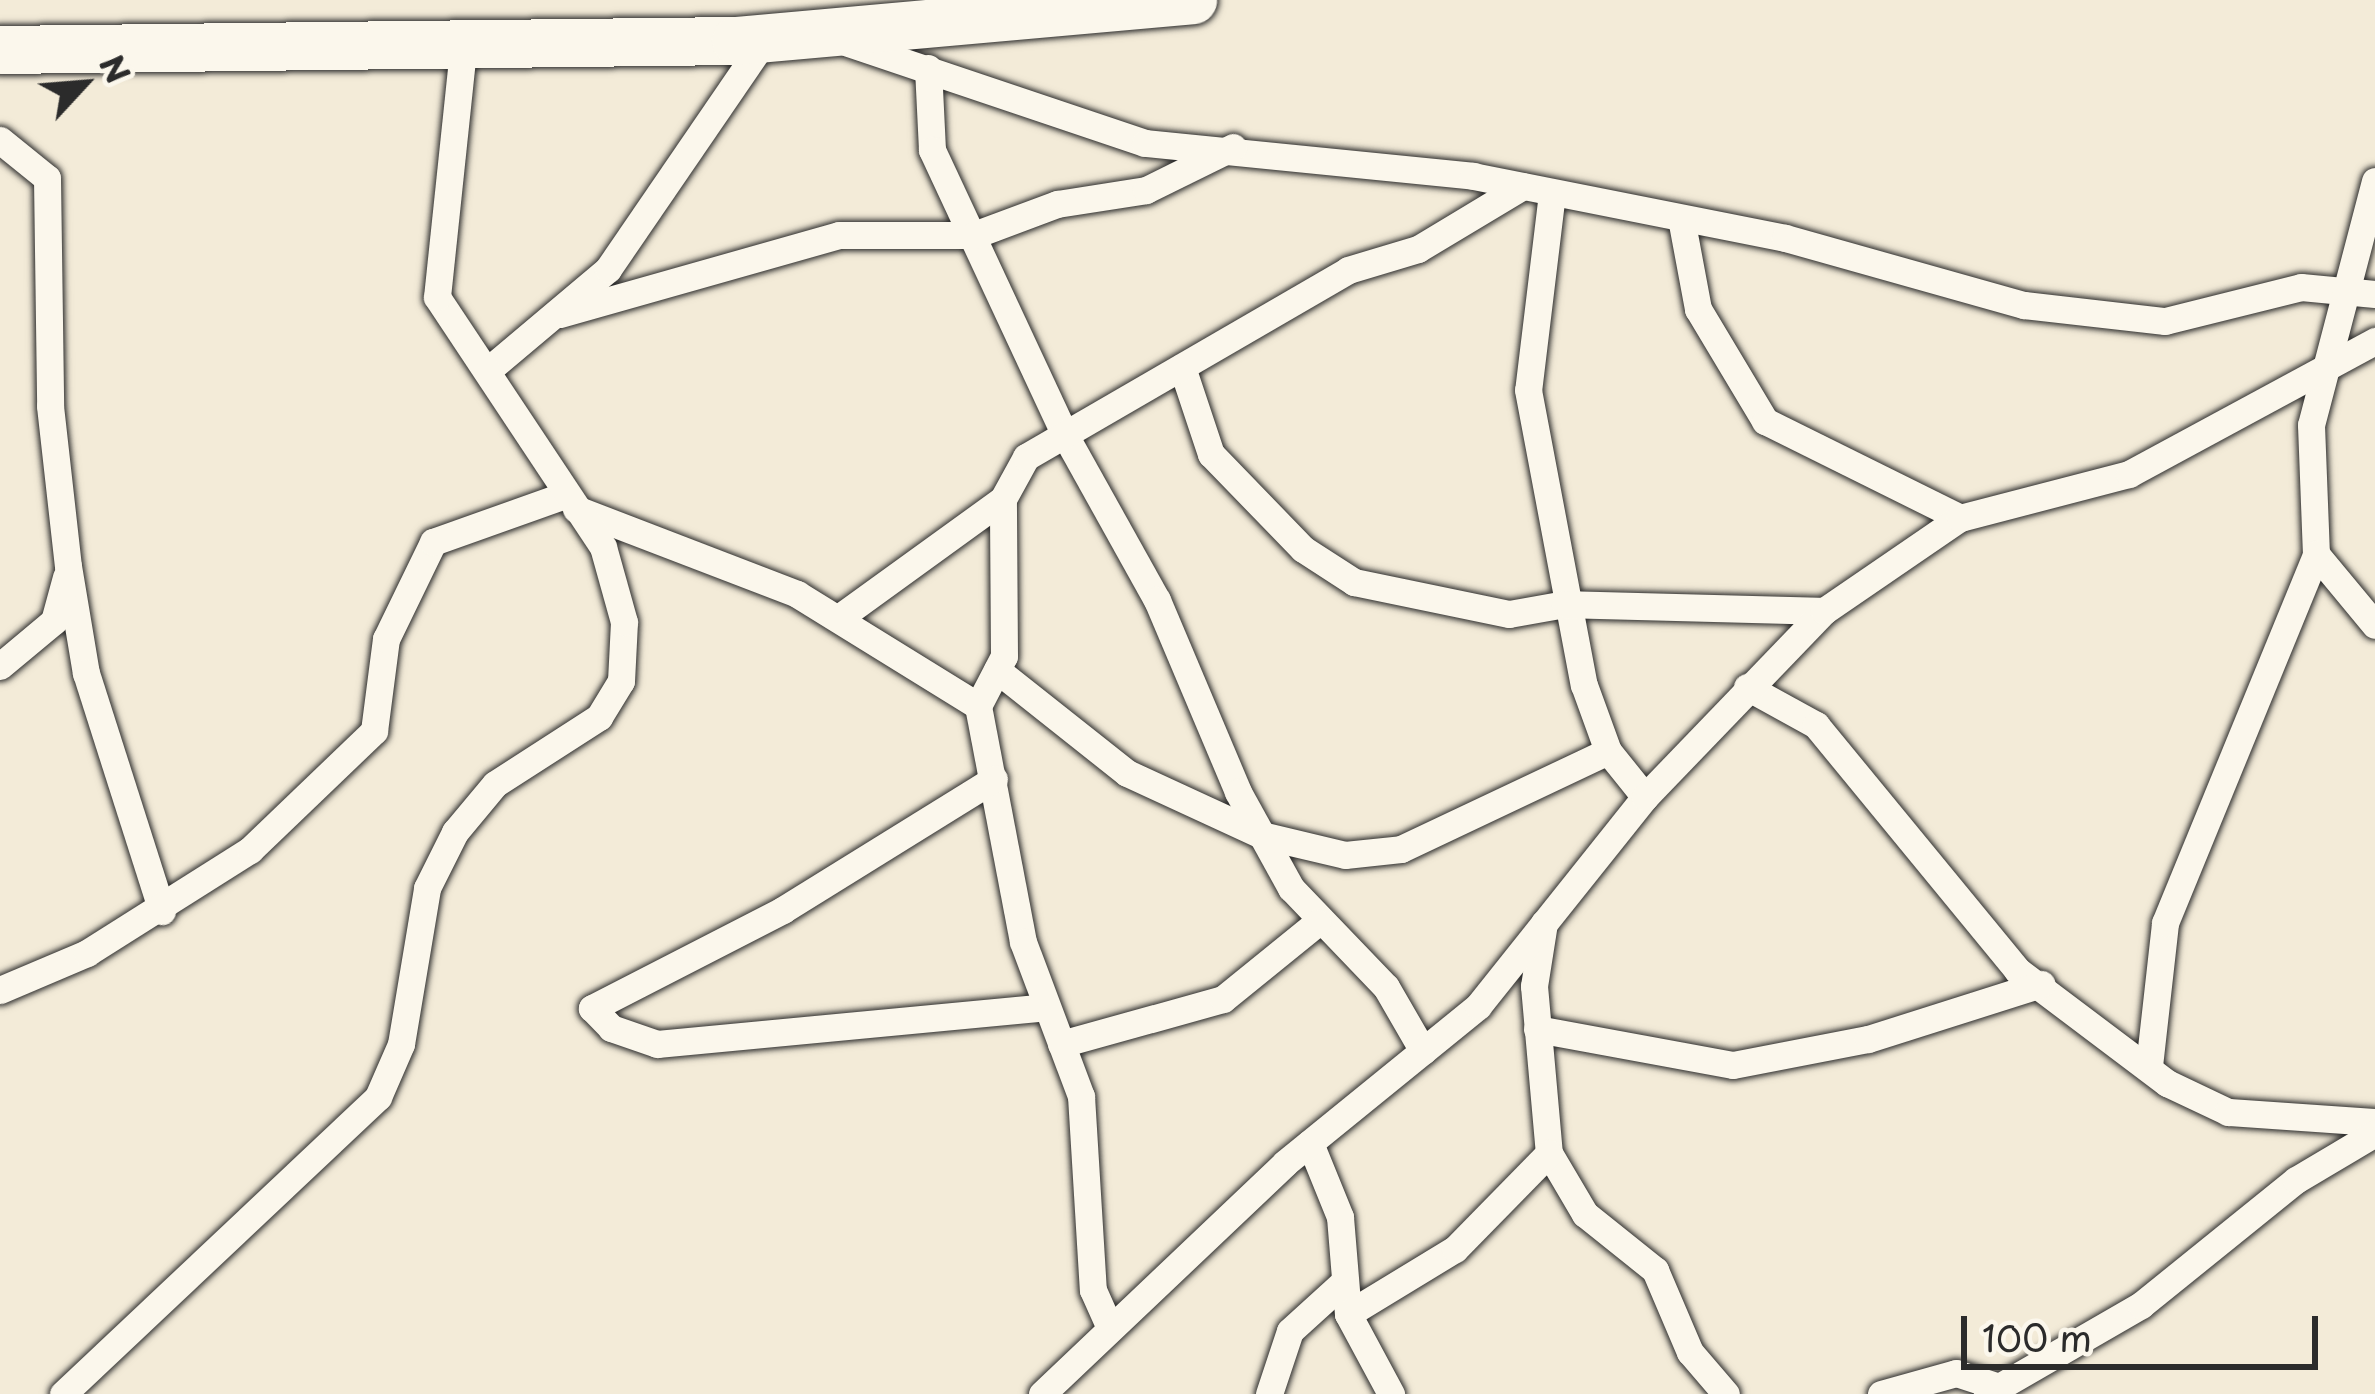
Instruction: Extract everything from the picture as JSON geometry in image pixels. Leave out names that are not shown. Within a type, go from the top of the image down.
[{"type":"highway","points":[[0,50],[464,49],[765,40],[930,33],[1193,0]]},
{"type":"street","points":[[1424,1051],[1386,987],[1316,923],[1261,835],[1130,545],[1065,435],[932,150],[930,33],[1145,143],[1233,147],[1523,187],[1682,218],[1949,291],[2164,321],[2301,287],[2362,292]]},
{"type":"street","points":[[487,371],[608,269],[765,40]]},
{"type":"street","points":[[63,1394],[378,1097],[401,1044],[427,888],[455,832],[495,784],[599,717],[621,681],[624,622],[603,547],[437,297],[464,49]]},
{"type":"street","points":[[0,140],[47,178],[50,406],[68,566],[86,673],[162,911]]},
{"type":"street","points":[[560,314],[839,236],[974,235],[1058,204],[1146,190],[1233,147]]},
{"type":"street","points":[[2149,1066],[2165,923],[2316,554],[2320,372],[2362,292],[2375,181]]},
{"type":"street","points":[[840,617],[1003,499],[1027,457],[1348,270],[1418,249],[1523,187]]},
{"type":"street","points":[[1552,193],[1528,390],[1564,604],[1608,751],[1645,797]]},
{"type":"street","points":[[1682,218],[1698,309],[1765,421],[1960,518]]},
{"type":"street","points":[[1042,1394],[1109,1326],[1310,1143],[1478,1006],[1645,797],[1824,611],[1960,518],[2129,474],[2375,341]]},
{"type":"street","points":[[1182,367],[1211,454],[1324,568],[1454,608],[1564,604],[1824,611]]},
{"type":"street","points":[[1003,499],[1009,617],[997,670],[978,706],[1046,1007],[1061,1044],[1092,1160],[1094,1290],[1109,1326]]},
{"type":"street","points":[[0,990],[162,911],[250,850],[374,731],[386,638],[433,542],[570,502],[707,553],[840,617],[978,706]]},
{"type":"street","points":[[2316,554],[2375,626]]},
{"type":"street","points":[[0,666],[54,621],[68,566]]},
{"type":"street","points":[[1759,612],[1774,658]]},
{"type":"street","points":[[997,670],[1127,773],[1261,835],[1345,855],[1401,849],[1608,751]]},
{"type":"street","points":[[1748,687],[1816,725],[1980,928],[2041,984],[2149,1066],[2228,1112],[2375,1122]]},
{"type":"street","points":[[994,779],[783,910],[592,1008],[611,1028],[657,1044],[1046,1007]]},
{"type":"street","points":[[1545,919],[1537,1029],[1550,1153],[1586,1214],[1655,1270],[1690,1352],[1726,1394]]},
{"type":"street","points":[[1061,1044],[1222,1000],[1316,923]]},
{"type":"street","points":[[1537,1029],[1733,1065],[1868,1039],[2041,984]]},
{"type":"street","points":[[1881,1394],[1956,1373],[1991,1389],[2141,1305],[2296,1180],[2375,1133]]},
{"type":"street","points":[[1310,1143],[1340,1217],[1348,1314],[1391,1394]]},
{"type":"street","points":[[1348,1314],[1455,1249],[1550,1153]]},
{"type":"street","points":[[1269,1394],[1290,1330],[1345,1281]]}]
